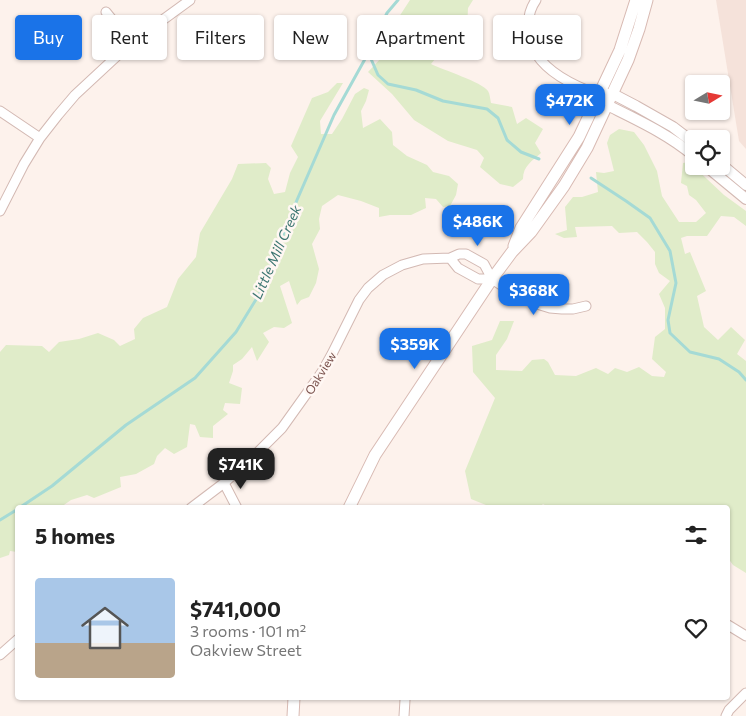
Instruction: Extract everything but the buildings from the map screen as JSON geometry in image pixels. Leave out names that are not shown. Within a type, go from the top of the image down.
[{"type":"main road","points":[[512,252],[521,228],[579,137],[620,50],[636,0]]},
{"type":"main road","points":[[350,505],[375,455],[492,279],[512,252],[531,232],[564,186],[587,148],[628,60],[647,0]]},
{"type":"main road","points":[[293,716],[294,700]]},
{"type":"street","points":[[167,17],[190,0]]},
{"type":"street","points":[[536,0],[528,20],[530,38],[536,55],[542,62],[560,76],[580,87],[599,95],[613,94],[673,127],[685,136]]},
{"type":"street","points":[[0,211],[40,138],[75,95],[113,60]]},
{"type":"street","points":[[599,95],[607,105],[660,132],[685,149]]},
{"type":"street","points":[[0,111],[40,138]]},
{"type":"street","points":[[730,172],[746,185]]},
{"type":"street","points":[[717,175],[746,199]]},
{"type":"street","name":"Oakview","points":[[195,505],[250,460],[282,428],[322,372],[359,300],[368,288],[383,274],[402,265],[423,259],[450,258],[459,254],[466,254],[484,264],[492,279],[522,298],[550,308],[586,306]]},
{"type":"street","name":"Oakview","points":[[450,258],[458,268],[478,279],[492,279]]},
{"type":"street","points":[[224,483],[235,505]]},
{"type":"street","points":[[730,626],[746,636]]},
{"type":"street","points":[[0,655],[15,642]]},
{"type":"street","points":[[726,716],[729,710],[746,692]]},
{"type":"street","points":[[404,716],[405,700]]},
{"type":"shaded area","points":[[716,0],[746,0],[746,149],[739,141],[730,75],[728,75]]},
{"type":"green space","points":[[410,0],[473,0],[468,8],[468,15],[400,15]]},
{"type":"green space","points":[[379,60],[434,60],[431,64],[470,80],[484,88],[489,92],[491,103],[512,107],[517,124],[526,118],[543,129],[535,143],[541,153],[526,167],[523,179],[513,187],[500,184],[480,167],[484,158],[477,150],[448,141],[414,120],[392,94],[368,72]]},
{"type":"green space","points":[[337,83],[343,83],[320,121],[321,134],[332,134],[355,94],[364,88],[369,90],[361,111],[363,128],[380,119],[392,132],[393,145],[407,156],[427,165],[433,172],[449,176],[458,184],[456,195],[450,206],[443,207],[436,199],[425,198],[426,208],[411,215],[379,217],[379,208],[338,195],[322,206],[319,219],[320,229],[312,244],[319,269],[316,283],[309,297],[301,300],[297,305],[289,281],[280,286],[292,323],[284,328],[274,327],[263,333],[269,342],[257,361],[252,347],[242,359],[233,365],[229,383],[242,388],[240,404],[225,403],[223,410],[228,414],[213,426],[213,438],[200,437],[195,425],[190,424],[187,447],[174,454],[165,448],[157,456],[154,464],[136,474],[120,477],[121,487],[94,498],[87,495],[71,500],[64,505],[15,505],[15,552],[10,551],[9,555],[0,558],[0,352],[6,345],[42,346],[49,352],[59,342],[79,339],[98,333],[114,340],[120,346],[135,339],[134,329],[143,318],[167,307],[178,279],[196,257],[200,233],[232,179],[238,164],[266,163],[271,168],[268,179],[274,194],[285,192],[290,173],[298,157],[291,146],[312,98],[328,92]]},
{"type":"green space","points":[[619,129],[634,132],[644,145],[657,171],[662,196],[679,222],[696,222],[706,213],[696,200],[689,195],[687,186],[681,183],[683,163],[685,163],[685,175],[703,175],[724,195],[746,211],[746,226],[734,217],[721,216],[707,236],[687,236],[681,238],[685,254],[690,252],[706,291],[697,296],[704,327],[718,340],[731,327],[745,340],[737,354],[746,361],[746,573],[733,565],[730,561],[730,505],[486,505],[471,499],[465,471],[495,398],[473,372],[472,346],[492,340],[500,321],[514,321],[507,339],[496,355],[496,370],[522,371],[532,360],[544,359],[548,362],[555,375],[576,376],[596,368],[608,374],[615,368],[627,372],[639,367],[652,376],[664,377],[666,372],[652,359],[655,337],[665,329],[665,308],[659,294],[670,281],[659,273],[655,264],[655,252],[647,242],[637,232],[619,233],[612,226],[575,227],[577,237],[564,238],[555,234],[567,230],[565,207],[573,197],[582,197],[598,192],[596,172],[614,171],[607,143],[610,135]]},
{"type":"waterway","name":"Little Mill Creek","points":[[24,505],[52,486],[126,425],[195,378],[236,332],[260,293],[297,200],[334,115],[365,59],[387,13],[398,0]]},
{"type":"waterway","points":[[371,60],[378,75],[388,84],[416,90],[443,101],[487,109],[498,118],[507,140],[521,152],[539,159]]},
{"type":"waterway","points":[[591,178],[650,218],[670,251],[676,283],[668,320],[670,333],[690,352],[719,359],[739,372],[746,380]]},
{"type":"waterway","name":"Little Mill Creek","points":[[0,520],[15,511]]}]
